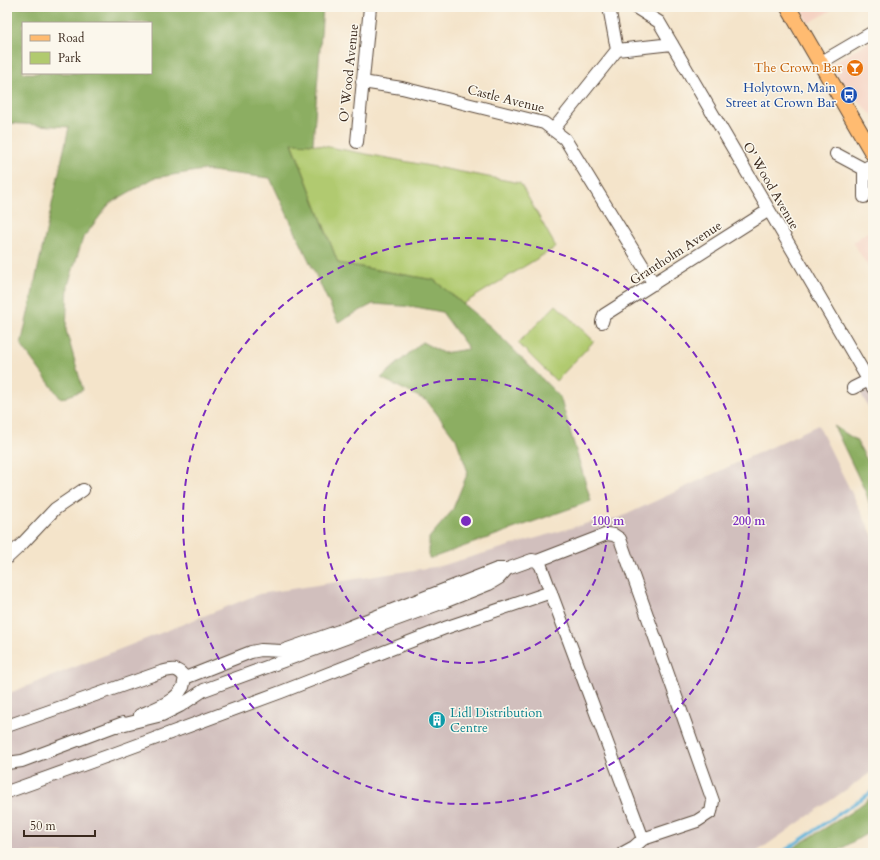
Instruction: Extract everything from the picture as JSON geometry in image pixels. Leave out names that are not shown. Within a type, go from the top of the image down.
[{"type":"main road","points":[[788,7],[820,63],[869,137],[873,154]]},
{"type":"street","name":"O' Wood Avenue","points":[[357,142],[370,7]]},
{"type":"street","points":[[608,7],[617,50]]},
{"type":"street","name":"O' Wood Avenue","points":[[635,7],[659,22],[871,382]]},
{"type":"street","points":[[820,63],[873,32]]},
{"type":"street","points":[[554,130],[617,50],[672,44]]},
{"type":"street","name":"Castle Avenue","points":[[362,82],[402,88],[544,123],[565,139],[654,284]]},
{"type":"street","points":[[836,154],[869,166],[864,197]]},
{"type":"street","name":"Grantholm Avenue","points":[[602,322],[604,315],[769,210]]},
{"type":"street","points":[[853,388],[871,382]]},
{"type":"street","points":[[7,558],[55,509],[83,490]]},
{"type":"street","points":[[7,769],[22,761],[117,726],[165,703],[178,694],[184,682],[251,652],[261,650],[282,651],[339,631],[497,569],[507,569],[532,560],[537,561],[607,534],[620,539],[713,801],[711,812],[697,821],[643,839],[634,847],[623,853]]},
{"type":"street","points":[[537,561],[541,566],[551,592],[643,839]]},
{"type":"street","points":[[117,726],[162,715],[180,706],[204,690],[489,584],[499,578],[507,569]]},
{"type":"street","points":[[7,792],[116,754],[445,628],[551,592]]},
{"type":"street","points":[[7,726],[161,672],[176,669],[180,671],[184,682],[204,690]]},
{"type":"street","points":[[7,763],[22,761]]},
{"type":"shaded area","points":[[812,7],[837,7],[809,23],[802,13]]},
{"type":"shaded area","points":[[873,40],[873,116],[850,95],[831,64]]},
{"type":"shaded area","points":[[873,228],[873,275],[853,242]]},
{"type":"shaded area","points":[[873,373],[873,415],[854,382]]},
{"type":"shaded area","points":[[818,425],[873,536],[873,771],[755,853],[7,853],[7,694],[259,594],[440,566],[595,521],[619,518]]},
{"type":"green space","points":[[7,7],[323,7],[313,144],[292,143],[338,263],[434,280],[492,328],[560,397],[591,501],[429,559],[429,538],[452,511],[468,472],[456,439],[427,401],[381,378],[422,342],[443,353],[469,349],[442,312],[416,307],[373,304],[338,322],[270,178],[203,170],[154,178],[110,203],[83,238],[68,285],[66,330],[83,390],[61,399],[21,345],[69,127],[7,123]]},
{"type":"green space","points":[[292,142],[313,144],[520,183],[556,247],[463,304],[434,280],[338,263]]},
{"type":"green space","points":[[556,305],[594,341],[556,381],[518,343]]},
{"type":"green space","points":[[834,426],[856,440],[873,471],[873,515],[866,493]]},
{"type":"green space","points":[[873,796],[873,830],[834,853],[785,853],[851,812]]},
{"type":"waterway","points":[[781,853],[873,791]]},
{"type":"place","name":"The Crown Bar","points":[[855,68]]},
{"type":"place","name":"Holytown, Main Street at Crown Bar","points":[[849,95]]},
{"type":"place","name":"Lidl Distribution Centre","points":[[437,720]]}]
